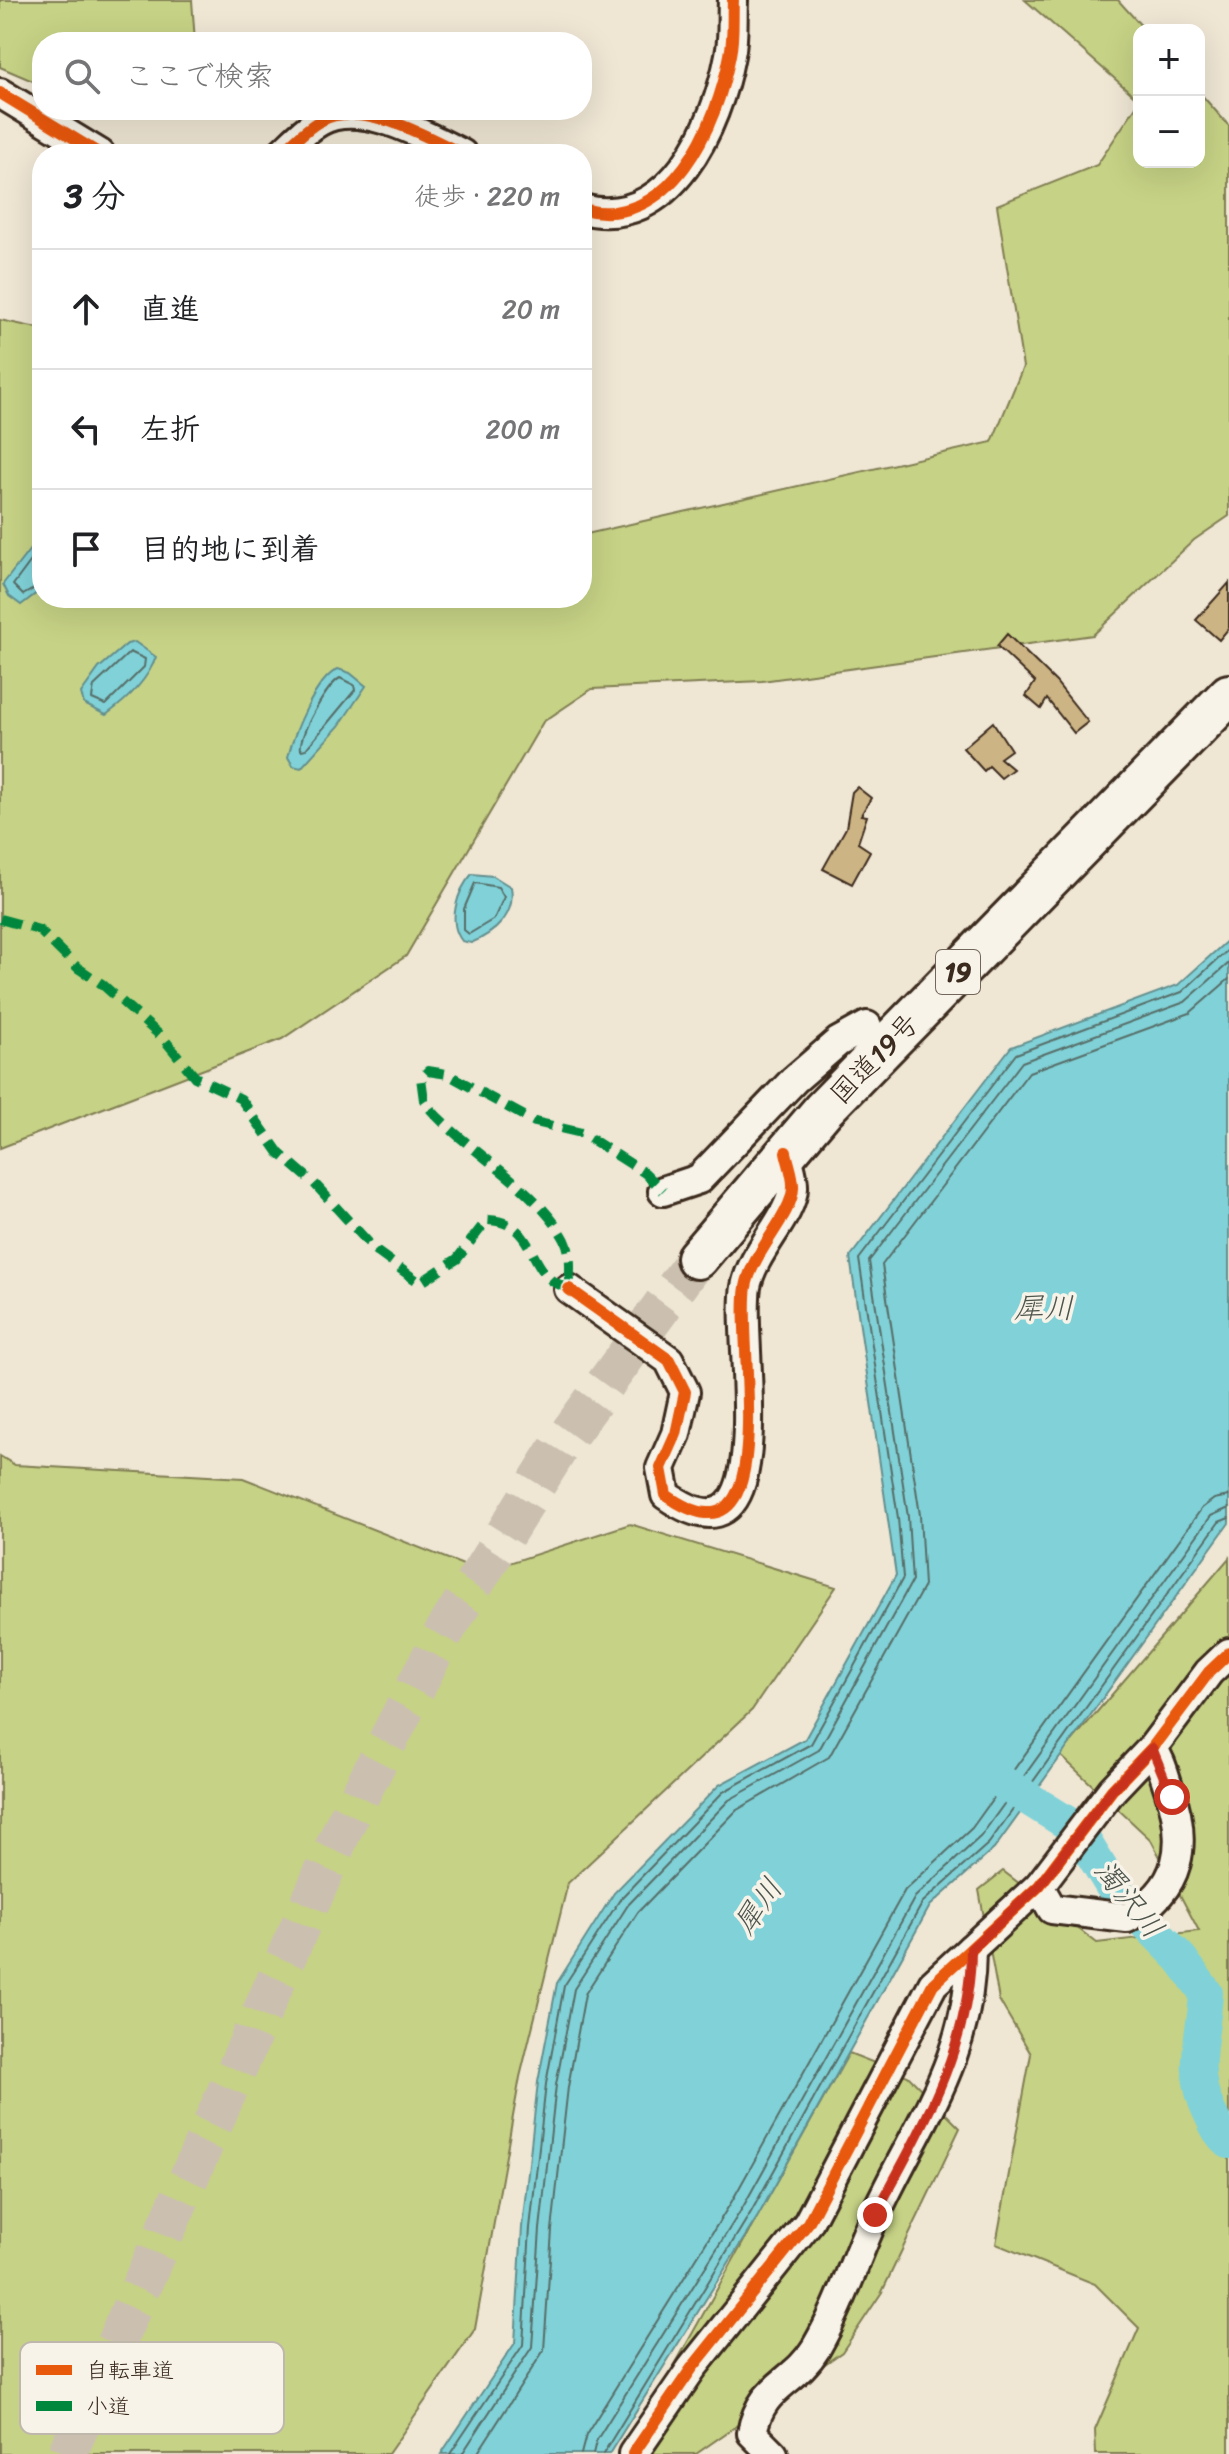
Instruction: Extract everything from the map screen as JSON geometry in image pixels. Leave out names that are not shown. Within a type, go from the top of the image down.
[{"type":"highway","name":"国道19号","points":[[697,1258],[786,1152],[871,1061],[1229,695]]},
{"type":"street","points":[[592,210],[612,213],[633,208],[658,196],[690,162],[708,123],[730,58],[733,0]]},
{"type":"street","points":[[0,93],[32,113]]},
{"type":"street","points":[[44,120],[84,144]]},
{"type":"street","points":[[293,144],[321,120]]},
{"type":"street","points":[[384,120],[405,126],[442,144]]},
{"type":"street","points":[[663,1191],[699,1179],[794,1080],[838,1042],[867,1026],[871,1061]]},
{"type":"street","points":[[569,1289],[669,1360],[685,1392],[676,1434],[661,1468],[663,1487],[666,1495],[685,1509],[705,1515],[723,1512],[736,1500],[744,1475],[746,1286],[754,1258],[776,1227],[794,1190],[786,1152]]},
{"type":"street","points":[[633,2454],[692,2368],[808,2223],[933,1984],[1039,1886],[1112,1790],[1152,1748],[1209,1672],[1229,1653]]},
{"type":"street","points":[[1039,1886],[1052,1909],[1127,1918],[1159,1896],[1180,1855],[1181,1836],[1172,1797],[1152,1748]]},
{"type":"street","points":[[773,2454],[752,2433],[755,2417],[762,2400],[810,2357],[840,2308],[875,2215],[935,2104],[966,2009],[971,1949]]},
{"type":"green space","points":[[0,0],[192,0],[194,32],[32,32],[32,81],[0,67]]},
{"type":"green space","points":[[1025,0],[1118,0],[1140,24],[1133,24],[1133,95]]},
{"type":"green space","points":[[1205,99],[1229,126],[1229,516],[1194,540],[1093,635],[762,681],[592,689],[543,722],[406,956],[282,1039],[0,1148],[0,320],[32,327],[32,608],[592,608],[592,533],[992,442],[1023,367],[997,205],[1097,165],[1133,111],[1133,168],[1205,168]]},
{"type":"green space","points":[[0,1456],[15,1465],[243,1478],[481,1572],[630,1524],[836,1587],[752,1710],[568,1883],[520,2077],[475,2329],[388,2454],[0,2454]]},
{"type":"green space","points":[[1229,1558],[1229,2454],[1096,2454],[1095,2430],[1139,2328],[1095,2284],[996,2244],[1031,2054],[999,2000],[979,1890],[1003,1871],[1097,1943],[1199,1931],[1151,1840],[1060,1755]]},
{"type":"green space","points":[[849,2053],[908,2076],[960,2128],[882,2292],[842,2352],[696,2454],[625,2454]]},
{"type":"water","points":[[32,547],[32,597],[21,605],[9,596],[3,584]]},
{"type":"water","points":[[135,642],[156,657],[142,682],[106,715],[84,704],[81,693],[99,668],[127,644]]},
{"type":"water","points":[[338,669],[350,673],[366,686],[339,726],[301,768],[293,766],[288,757],[300,722],[321,684]]},
{"type":"water","points":[[472,874],[493,876],[511,887],[512,897],[502,922],[471,943],[462,941],[455,925],[455,916],[458,898]]},
{"type":"water","name":"犀川","points":[[1229,939],[1229,1523],[994,1849],[930,1906],[758,2216],[609,2454],[441,2454],[515,2343],[522,2227],[538,2082],[557,1983],[614,1893],[719,1785],[805,1739],[896,1575],[850,1257],[1011,1047],[1178,985]]},
{"type":"building","points":[[1229,583],[1229,628],[1219,640],[1196,620]]},
{"type":"building","points":[[1007,634],[1056,682],[1088,722],[1074,733],[1047,699],[1041,709],[1026,696],[1035,682],[997,646]]},
{"type":"building","points":[[993,722],[1011,750],[1000,758],[1013,769],[1001,778],[989,766],[984,771],[963,748]]},
{"type":"building","points":[[857,787],[871,798],[861,815],[867,816],[858,843],[870,851],[852,884],[823,869],[846,828],[852,792]]},
{"type":"waterway","name":"濁沢川","points":[[992,1776],[1077,1829],[1114,1890],[1181,1959],[1206,1993],[1199,2053],[1200,2081],[1213,2120],[1229,2142]]},
{"type":"tunnel","points":[[116,2342],[345,1824],[443,1634],[558,1449],[697,1258]]},
{"type":"tunnel","points":[[67,2454],[76,2434]]},
{"type":"marked path","points":[[0,919],[39,930],[78,968],[102,984],[164,1039],[195,1077],[241,1099],[279,1153],[314,1183],[376,1251],[420,1283],[457,1259],[487,1220],[512,1227],[551,1280],[569,1289],[570,1270],[565,1240],[538,1204],[431,1110],[424,1100],[421,1078],[428,1071],[447,1074],[535,1122],[582,1133],[645,1173],[663,1191]]},
{"type":"cycle path","points":[[592,210],[613,212],[641,204],[665,189],[684,167],[701,141],[724,83],[732,41],[733,0]]},
{"type":"cycle path","points":[[0,93],[32,113]]},
{"type":"cycle path","points":[[44,120],[84,144]]},
{"type":"cycle path","points":[[291,144],[323,120]]},
{"type":"cycle path","points":[[384,120],[441,144]]},
{"type":"cycle path","points":[[569,1289],[669,1360],[685,1392],[676,1434],[661,1468],[666,1495],[703,1513],[728,1506],[741,1481],[747,1443],[746,1287],[756,1261],[791,1199],[793,1179],[786,1152]]},
{"type":"cycle path","points":[[633,2454],[692,2368],[808,2223],[933,1984],[1039,1886],[1112,1790],[1152,1748],[1209,1672],[1229,1653]]},
{"type":"route","points":[[875,2215],[935,2104],[951,2060],[966,2009],[971,1949],[1039,1886],[1112,1790],[1152,1748],[1172,1797]]}]
